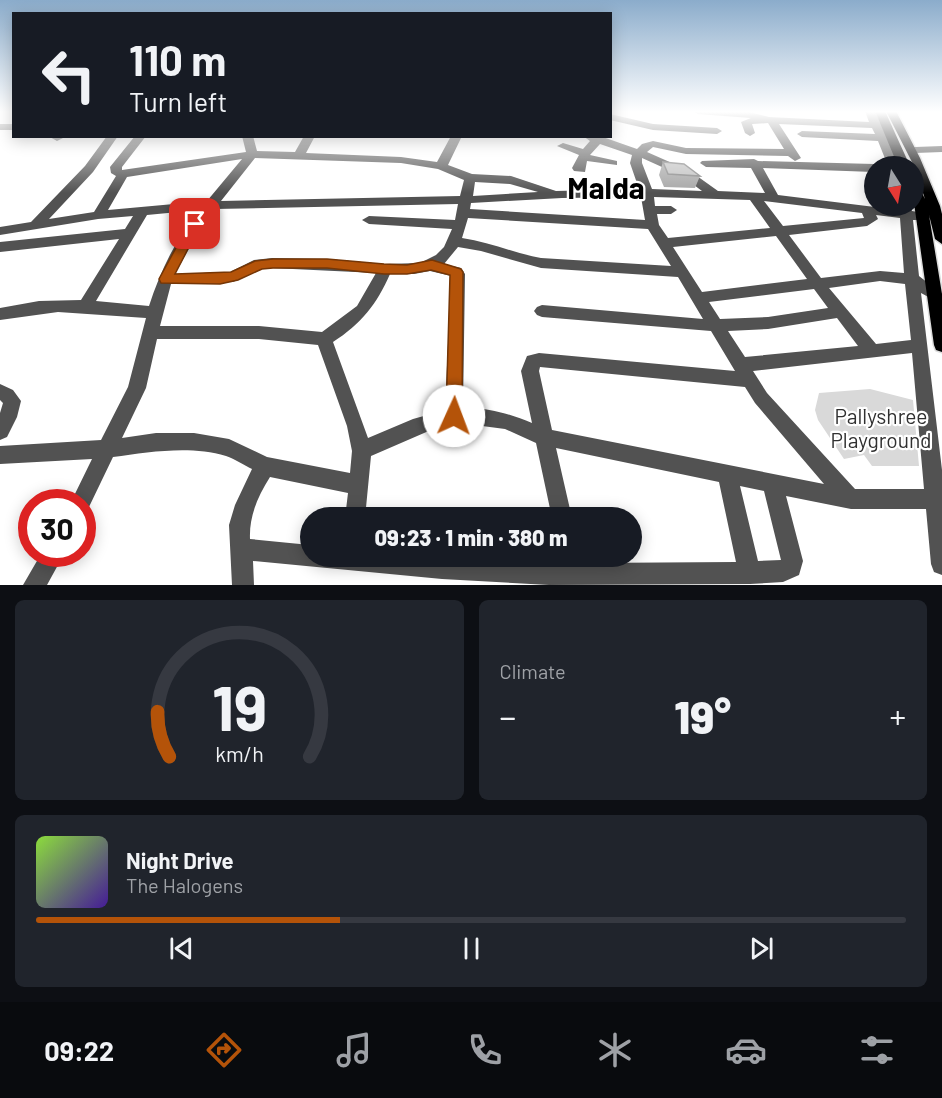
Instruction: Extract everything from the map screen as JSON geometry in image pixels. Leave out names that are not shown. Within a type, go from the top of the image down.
[{"type":"main road","points":[[889,138],[899,156]]},
{"type":"main road","points":[[905,138],[937,213],[942,239]]},
{"type":"main road","points":[[913,216],[934,294],[942,345]]},
{"type":"street","points":[[35,225],[89,169],[111,138]]},
{"type":"street","points":[[139,138],[116,167],[117,173],[123,174],[252,154],[401,160],[441,166],[470,178],[511,180],[562,194]]},
{"type":"street","points":[[248,138],[252,154]]},
{"type":"street","points":[[297,157],[309,138]]},
{"type":"street","points":[[441,166],[456,138]]},
{"type":"street","points":[[582,170],[578,168],[593,138]]},
{"type":"street","points":[[594,138],[645,149],[791,153]]},
{"type":"street","points":[[644,138],[645,149],[636,159],[636,163],[647,193],[652,225],[761,398],[851,499]]},
{"type":"street","points":[[721,138],[728,151]]},
{"type":"street","points":[[779,138],[800,166]]},
{"type":"street","points":[[882,138],[890,156]]},
{"type":"street","points":[[908,138],[941,216]]},
{"type":"street","points":[[563,146],[613,163]]},
{"type":"street","points":[[645,149],[688,173],[715,195]]},
{"type":"street","points":[[915,150],[942,149]]},
{"type":"street","points":[[87,489],[137,388],[165,279],[182,247],[210,205],[252,154]]},
{"type":"street","points":[[706,163],[864,168]]},
{"type":"street","points":[[754,164],[774,199]]},
{"type":"street","points":[[98,215],[123,174]]},
{"type":"street","points":[[165,279],[220,279],[233,277],[259,264],[273,263],[327,264],[384,269],[407,269],[432,265],[442,258],[454,242],[470,178]]},
{"type":"street","points":[[369,220],[462,213],[562,194],[647,193],[754,196],[864,211]]},
{"type":"street","points":[[754,196],[778,232],[872,351]]},
{"type":"street","points":[[0,231],[98,215],[210,205],[462,213],[652,225]]},
{"type":"street","points":[[86,305],[143,210]]},
{"type":"street","points":[[648,210],[671,210]]},
{"type":"street","points":[[664,243],[867,222],[871,219],[870,216]]},
{"type":"street","points":[[912,216],[913,279],[942,564]]},
{"type":"street","points":[[0,247],[129,233]]},
{"type":"street","points":[[454,242],[494,249],[521,259],[541,263],[682,272]]},
{"type":"street","points":[[432,265],[458,274],[454,416]]},
{"type":"street","points":[[151,333],[250,331],[290,333],[324,339],[350,324],[366,307],[384,269]]},
{"type":"street","points":[[698,298],[880,276],[913,279],[934,294]]},
{"type":"street","points":[[0,314],[37,306],[86,305],[155,313]]},
{"type":"street","points":[[542,311],[715,325],[760,324],[840,312]]},
{"type":"street","points":[[324,339],[356,426],[362,451],[356,507]]},
{"type":"street","points":[[560,507],[530,371],[533,361],[745,372],[872,351],[919,346]]},
{"type":"street","points":[[0,392],[12,401],[8,417],[0,431]]},
{"type":"street","points":[[362,451],[418,424],[454,416],[480,415],[506,421],[544,437],[851,499],[935,499]]},
{"type":"street","points":[[0,455],[107,449],[156,442],[194,442],[229,448],[265,466],[359,485]]},
{"type":"street","points":[[243,585],[245,571],[239,532],[243,509],[265,466]]},
{"type":"street","points":[[727,474],[750,573]]},
{"type":"street","points":[[587,567],[645,575],[783,571],[791,567],[792,561],[772,482]]},
{"type":"street","points":[[240,549],[300,555]]},
{"type":"street","points":[[34,585],[45,567]]},
{"type":"street","points":[[422,567],[519,579],[564,567]]},
{"type":"green space","name":"Pallyshree Playground","points":[[870,389],[913,400],[919,466],[872,466],[864,455],[844,459],[818,420],[815,410],[819,393]]},
{"type":"building","points":[[663,162],[684,164],[700,176],[668,174]]},
{"type":"district","name":"Malda","points":[[606,187]]},
{"type":"route","points":[[195,224],[165,279],[220,279],[233,277],[259,264],[273,263],[327,264],[384,269],[420,268],[432,265],[456,272],[458,274],[458,307],[454,416]]}]
